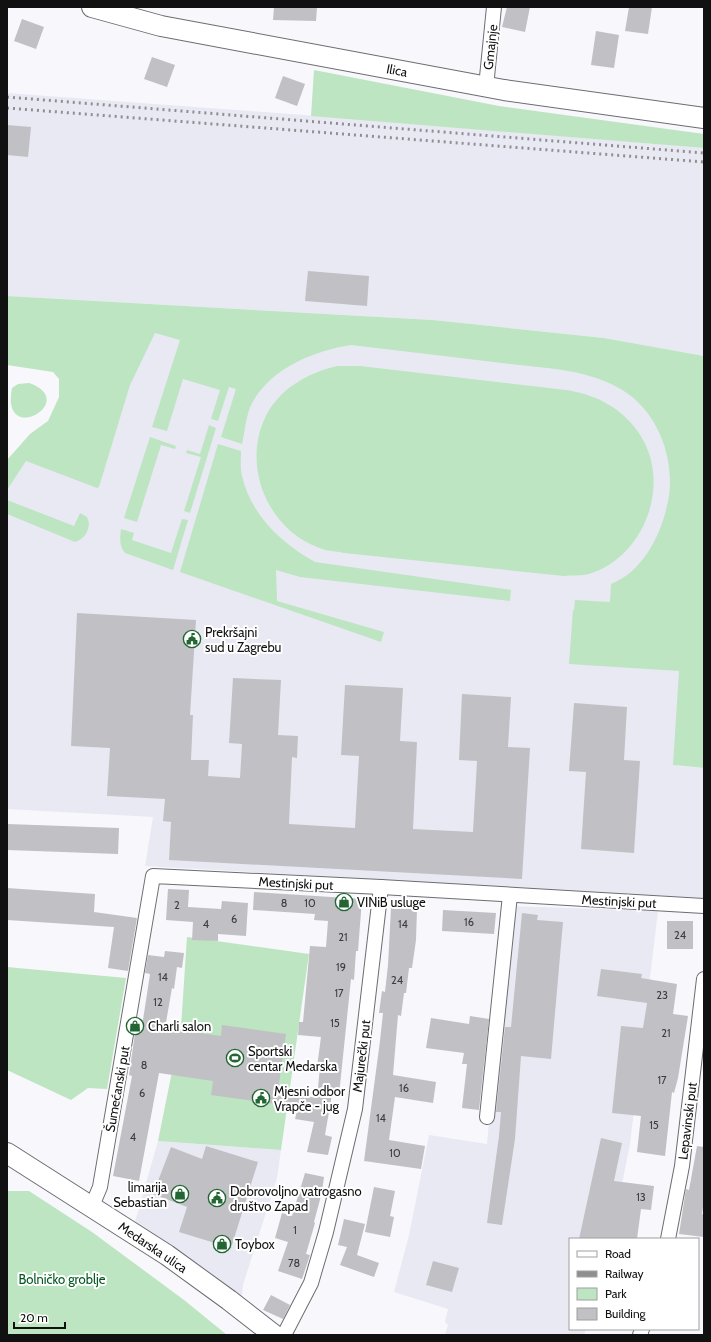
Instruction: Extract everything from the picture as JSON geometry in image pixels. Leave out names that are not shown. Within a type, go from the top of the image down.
[{"type":"main road","name":"Ilica","points":[[92,7],[161,26],[486,87],[704,118]]},
{"type":"main road","name":"Medarska ulica","points":[[7,1153],[167,1255],[274,1335]]},
{"type":"street","name":"Gmajnje","points":[[486,87],[494,7]]},
{"type":"street","name":"Mestinjski put","points":[[153,876],[381,887],[704,906]]},
{"type":"street","name":"Šumećanski put","points":[[92,1206],[100,1187],[153,876]]},
{"type":"street","name":"Majurečki put","points":[[284,1335],[310,1283],[317,1261],[326,1232],[355,1109],[381,887]]},
{"type":"street","points":[[487,1117],[510,895]]},
{"type":"street","name":"Lepavinski put","points":[[668,1238],[682,1166],[704,979]]},
{"type":"shaded area","points":[[7,93],[370,120],[704,148],[704,356],[604,338],[433,320],[7,296]]},
{"type":"shaded area","points":[[154,317],[622,369],[694,402],[677,766],[704,768],[704,898],[145,866],[153,817],[7,809],[7,471],[127,386]]},
{"type":"shaded area","points":[[508,906],[658,911],[630,1144],[611,1238],[569,1238],[569,1330],[586,1330],[584,1335],[445,1335],[448,1325],[445,1322],[448,1309],[394,1292],[409,1235],[429,1135],[487,1144]]},
{"type":"shaded area","points":[[158,1141],[281,1150],[277,1178],[243,1285],[243,1300],[132,1223],[135,1222]]},
{"type":"green space","points":[[314,70],[499,106],[704,134],[704,148],[311,116]]},
{"type":"green space","points":[[7,296],[433,320],[604,338],[704,356],[704,768],[673,765],[679,671],[569,664],[575,600],[610,602],[611,584],[632,571],[648,552],[660,530],[667,506],[670,489],[670,472],[662,438],[654,422],[644,408],[631,396],[604,381],[575,372],[351,345],[322,352],[294,363],[269,381],[259,392],[249,409],[242,444],[221,437],[236,389],[229,387],[218,421],[211,419],[220,390],[183,379],[167,431],[152,427],[180,340],[155,333],[130,385],[99,487],[97,488],[26,461],[7,490],[7,460],[30,434],[48,421],[59,397],[59,379],[53,372],[7,365]]},
{"type":"green space","points":[[337,366],[360,366],[566,390],[605,402],[622,414],[636,429],[647,449],[653,470],[653,492],[648,513],[639,533],[626,551],[609,565],[589,574],[564,576],[344,553],[320,548],[300,538],[285,526],[273,511],[264,494],[259,476],[257,457],[258,438],[264,420],[270,409],[285,392],[304,378]]},
{"type":"green space","points":[[29,383],[43,391],[47,400],[43,408],[36,415],[26,418],[17,415],[11,406],[12,388],[18,384]]},
{"type":"green space","points":[[209,425],[216,428],[190,513],[184,511],[201,457],[186,453],[187,450],[200,454]]},
{"type":"green space","points":[[150,437],[176,446],[175,449],[161,445],[137,522],[124,518]]},
{"type":"green space","points":[[218,444],[241,451],[242,476],[246,490],[260,515],[279,537],[315,562],[511,590],[510,601],[300,577],[276,570],[277,601],[384,632],[381,642],[180,572]]},
{"type":"green space","points":[[7,500],[74,526],[80,513],[87,517],[89,523],[88,530],[84,537],[75,542],[7,514]]},
{"type":"green space","points":[[182,519],[188,520],[173,570],[125,553],[123,550],[120,542],[121,529],[134,533],[132,540],[171,553]]},
{"type":"green space","name":"Sportski centar Medarska","points":[[187,937],[309,954],[281,1150],[158,1141],[181,1027]]},
{"type":"green space","points":[[7,967],[126,978],[107,1089],[88,1088],[71,1100],[7,1070]]},
{"type":"green space","name":"Bolničko groblje","points":[[7,1191],[29,1191],[92,1232],[184,1300],[227,1335],[7,1335]]},
{"type":"building","points":[[274,7],[317,7],[316,21],[273,20]]},
{"type":"building","points":[[507,7],[530,7],[525,32],[502,27]]},
{"type":"building","points":[[629,7],[652,7],[648,34],[625,31]]},
{"type":"building","points":[[22,19],[44,27],[36,49],[14,41]]},
{"type":"building","points":[[596,31],[619,35],[614,68],[591,65]]},
{"type":"building","points":[[152,57],[175,65],[167,87],[144,79]]},
{"type":"building","points":[[283,76],[305,84],[297,106],[275,98]]},
{"type":"building","points":[[7,125],[31,127],[28,157],[7,155]]},
{"type":"building","points":[[308,271],[369,276],[367,306],[305,301]]},
{"type":"building","points":[[77,613],[196,620],[190,715],[193,715],[191,760],[209,760],[208,776],[240,778],[242,744],[229,743],[233,678],[281,680],[278,735],[298,736],[297,758],[292,757],[289,824],[355,828],[359,756],[341,755],[345,685],[403,688],[400,741],[417,742],[413,829],[473,832],[477,761],[459,760],[462,694],[511,697],[508,747],[530,748],[522,879],[169,860],[171,822],[163,821],[165,799],[107,796],[110,748],[71,746]]},
{"type":"building","points":[[574,703],[627,707],[624,760],[640,761],[634,853],[581,849],[586,772],[569,771]]},
{"type":"building","points":[[7,824],[119,828],[118,854],[7,850]]},
{"type":"building","points":[[7,888],[95,894],[94,912],[137,918],[128,971],[108,968],[114,927],[7,920]]},
{"type":"building","points":[[168,889],[189,890],[188,907],[221,909],[222,901],[248,903],[246,936],[218,934],[218,941],[192,940],[193,922],[166,920]]},
{"type":"building","points":[[254,892],[362,899],[358,951],[356,951],[354,980],[351,979],[339,1095],[332,1094],[325,1135],[332,1137],[328,1155],[307,1152],[314,1122],[295,1119],[298,1107],[211,1095],[213,1081],[159,1073],[139,1181],[113,1176],[132,1076],[129,1075],[137,1019],[143,1020],[150,974],[145,973],[148,955],[164,957],[165,951],[184,953],[182,968],[177,967],[174,989],[172,988],[165,1028],[221,1036],[222,1025],[286,1034],[278,1091],[317,1098],[320,1067],[317,1067],[321,1037],[298,1035],[299,1022],[303,1022],[310,946],[326,947],[328,921],[314,920],[315,914],[253,910]]},
{"type":"building","points":[[391,908],[417,909],[416,940],[412,968],[409,968],[401,1016],[398,1015],[393,1075],[436,1082],[433,1103],[395,1097],[389,1140],[425,1146],[421,1169],[364,1161],[383,1013],[379,1013],[382,991],[385,992]]},
{"type":"building","points":[[443,910],[496,913],[494,934],[442,931]]},
{"type":"building","points":[[522,913],[538,915],[537,920],[563,922],[551,1059],[521,1056],[515,1139],[502,1225],[487,1223],[499,1136],[501,1112],[496,1112],[505,1027],[511,1027]]},
{"type":"building","points":[[667,921],[693,921],[693,949],[667,949]]},
{"type":"building","points":[[601,969],[642,974],[641,978],[677,984],[673,1014],[688,1016],[678,1078],[674,1093],[672,1092],[665,1156],[637,1152],[641,1116],[612,1113],[621,1026],[643,1028],[647,1003],[597,996]]},
{"type":"building","points":[[470,1016],[489,1019],[479,1110],[462,1108],[467,1064],[462,1064],[464,1053],[426,1048],[431,1018],[469,1024]]},
{"type":"building","points":[[601,1138],[622,1143],[614,1181],[654,1186],[651,1210],[641,1209],[637,1238],[579,1238]]},
{"type":"building","points":[[206,1146],[258,1162],[231,1248],[179,1232],[187,1207],[153,1194],[171,1147],[202,1159]]},
{"type":"building","points":[[697,1146],[704,1147],[704,1201],[702,1214],[704,1215],[704,1237],[679,1234],[686,1189],[689,1190]]},
{"type":"building","points":[[305,1173],[324,1177],[315,1223],[306,1254],[310,1255],[302,1279],[278,1271],[288,1242],[275,1238],[282,1213],[292,1216]]},
{"type":"building","points":[[374,1187],[395,1191],[390,1216],[394,1217],[390,1237],[365,1232]]},
{"type":"building","points":[[344,1219],[365,1224],[357,1255],[379,1263],[374,1277],[340,1265],[347,1247],[338,1245]]},
{"type":"building","points":[[433,1261],[459,1268],[452,1292],[426,1285]]},
{"type":"building","points":[[271,1295],[290,1305],[283,1319],[263,1310]]},
{"type":"railway","points":[[7,97],[704,153]]},
{"type":"railway","points":[[7,108],[704,162]]},
{"type":"place","name":"Prekršajni sud u Zagrebu","points":[[192,639]]},
{"type":"place","name":"VINiB usluge","points":[[344,902]]},
{"type":"place","name":"Charli salon","points":[[135,1026]]},
{"type":"place","name":"Sportski centar Medarska","points":[[235,1058]]},
{"type":"place","name":"Mjesni odbor Vrapče - jug","points":[[261,1098]]},
{"type":"place","name":"limarija Sebastian","points":[[180,1194]]},
{"type":"place","name":"Dobrovoljno vatrogasno društvo Zapad","points":[[217,1198]]},
{"type":"place","name":"Toybox","points":[[222,1244]]}]
